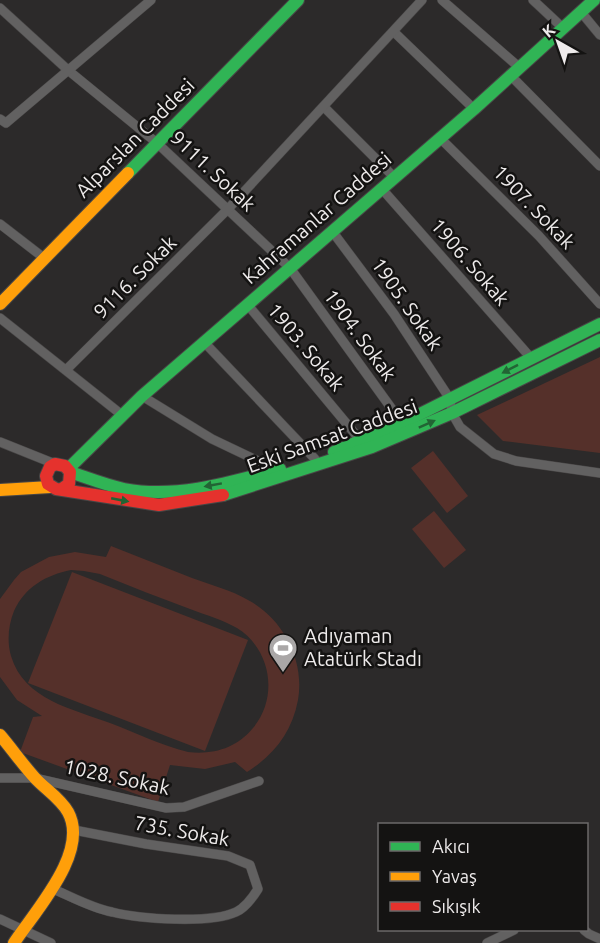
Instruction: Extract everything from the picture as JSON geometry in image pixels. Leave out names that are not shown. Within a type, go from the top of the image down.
[{"type":"street","points":[[0,119],[6,123],[151,0]]},
{"type":"street","name":"9116. Sokak","points":[[66,370],[228,208],[422,0]]},
{"type":"street","points":[[442,0],[515,72],[600,166]]},
{"type":"street","points":[[533,0],[563,28]]},
{"type":"street","name":"Kahramanlar Caddesi","points":[[69,470],[142,396],[474,109],[594,0]]},
{"type":"street","name":"Alparslan Caddesi","points":[[0,304],[292,2]]},
{"type":"street","name":"9111. Sokak","points":[[0,8],[69,71],[157,143],[290,268]]},
{"type":"street","points":[[581,12],[600,35]]},
{"type":"street","points":[[394,32],[474,109]]},
{"type":"street","points":[[324,107],[395,178]]},
{"type":"street","name":"1907. Sokak","points":[[440,138],[539,236],[600,304]]},
{"type":"street","name":"1906. Sokak","points":[[382,189],[531,358]]},
{"type":"street","points":[[0,224],[44,258]]},
{"type":"street","name":"1905. Sokak","points":[[332,231],[394,314],[450,399]]},
{"type":"street","name":"1904. Sokak","points":[[290,268],[402,423]]},
{"type":"street","name":"1903. Sokak","points":[[247,304],[361,441]]},
{"type":"street","points":[[0,318],[122,415]]},
{"type":"street","name":"Eski Samsat Caddesi","points":[[69,470],[125,489],[159,492],[213,486],[277,470],[315,459],[402,423],[600,324]]},
{"type":"street","name":"Eski Samsat Caddesi","points":[[0,490],[56,488],[159,505],[217,498],[372,447],[452,413],[600,340]]},
{"type":"street","points":[[204,342],[315,459]]},
{"type":"street","points":[[142,396],[212,439],[277,470]]},
{"type":"street","points":[[450,399],[452,413],[460,427],[494,454],[516,461],[600,473]]},
{"type":"street","points":[[0,442],[62,465],[69,470],[69,484],[56,488],[45,476],[48,469],[55,464]]},
{"type":"street","points":[[0,735],[35,778],[67,811],[74,830],[72,846],[64,866],[14,943]]},
{"type":"street","name":"1028. Sokak","points":[[0,778],[35,778],[166,808],[184,807],[259,781]]},
{"type":"street","name":"735. Sokak","points":[[51,888],[111,912],[183,920],[222,917],[239,912],[254,897],[258,889],[250,865],[228,856],[146,844],[74,830]]},
{"type":"street","points":[[0,919],[51,943]]},
{"type":"street","points":[[486,943],[512,931]]},
{"type":"street","points":[[582,943],[586,932],[600,939]]},
{"type":"shaded area","points":[[600,357],[600,453],[503,441],[477,415]]},
{"type":"shaded area","points":[[433,451],[468,496],[447,513],[411,468]]},
{"type":"shaded area","points":[[434,511],[466,550],[444,568],[412,529]]},
{"type":"shaded area","name":"Adıyaman Atatürk Stadı","points":[[111,546],[235,593],[260,608],[281,629],[289,642],[298,670],[298,700],[291,722],[280,742],[266,758],[247,772],[235,762],[205,769],[170,765],[158,802],[20,752],[33,717],[42,716],[17,700],[0,677],[0,599],[21,572],[49,557],[75,552],[106,557]],"holes":[[[71,570],[100,574],[220,620],[249,637],[258,648],[264,661],[268,674],[268,688],[261,716],[247,735],[224,749],[188,752],[51,701],[27,683],[17,671],[10,651],[9,628],[14,611],[24,595],[37,583]]]},
{"type":"shaded area","points":[[72,572],[248,640],[205,751],[28,683]]},
{"type":"traffic: fast","points":[[128,173],[298,0]]},
{"type":"traffic: fast","points":[[68,469],[142,396],[474,109],[594,0]]},
{"type":"traffic: fast","points":[[334,452],[402,423],[600,324]]},
{"type":"traffic: fast","points":[[223,495],[372,447],[452,413],[600,340]]},
{"type":"traffic: fast","points":[[70,472],[124,489],[163,492],[202,488],[280,469]]},
{"type":"traffic: slow","points":[[0,304],[128,173]]},
{"type":"traffic: slow","points":[[0,490],[50,487]]},
{"type":"traffic: slow","points":[[0,735],[35,778],[65,807],[73,828],[72,845],[66,863],[46,898],[14,943]]},
{"type":"traffic: jam","points":[[62,489],[69,484],[70,472],[65,466],[55,464],[50,467],[46,476],[48,484],[56,489],[159,505],[223,495]]},
{"type":"place","name":"Adıyaman Atatürk Stadı","points":[[283,674]]}]
